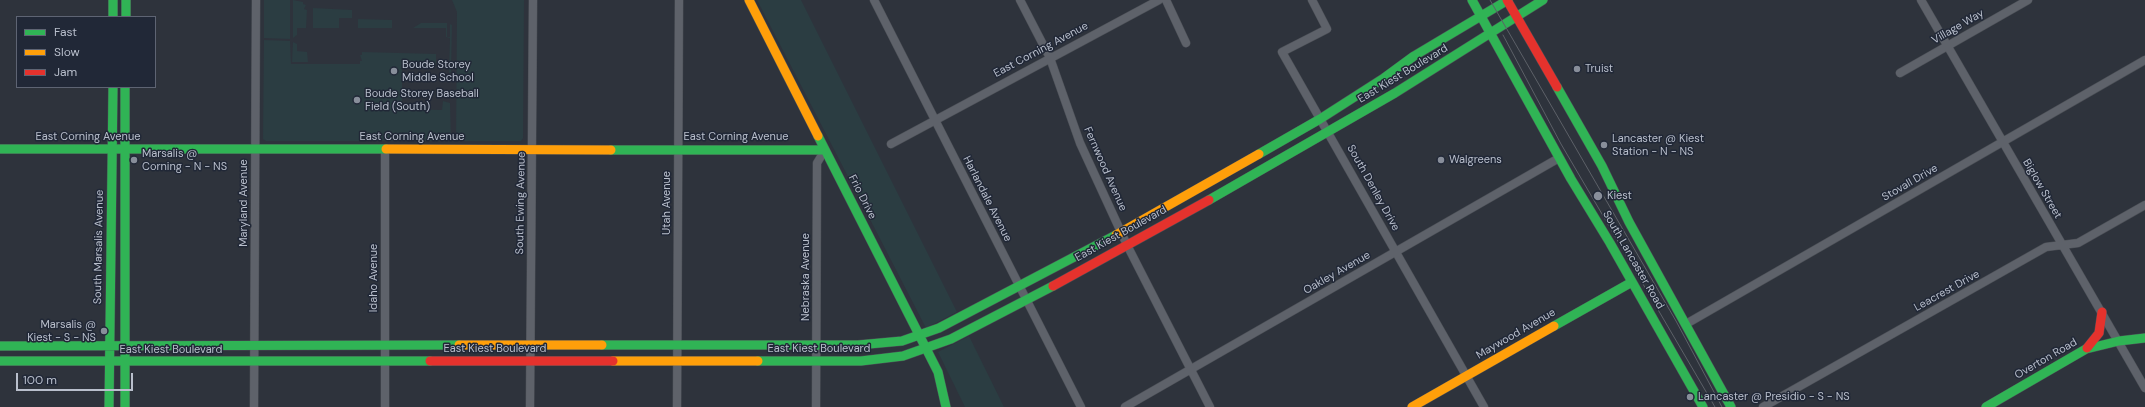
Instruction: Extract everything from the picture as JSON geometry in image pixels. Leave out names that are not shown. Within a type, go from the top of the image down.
[{"type":"main road","points":[[113,0],[113,16]]},
{"type":"main road","points":[[126,0],[126,16]]},
{"type":"main road","name":"Frio Drive","points":[[749,0],[938,372],[946,407]]},
{"type":"main road","name":"South Lancaster Road","points":[[1472,0],[1559,158],[1632,282],[1701,406]]},
{"type":"main road","name":"East Kiest Boulevard","points":[[0,346],[817,345],[882,344],[919,336],[939,328],[1122,232],[1320,118],[1384,78],[1414,56],[1508,0]]},
{"type":"main road","name":"South Lancaster Road","points":[[1508,0],[1602,166],[1629,222],[1731,407]]},
{"type":"main road","name":"East Kiest Boulevard","points":[[0,361],[816,361],[882,360],[926,350],[1026,301],[1328,132],[1517,18],[1543,0]]},
{"type":"main road","name":"South Marsalis Avenue","points":[[109,407],[113,88]]},
{"type":"main road","points":[[125,88],[125,407]]},
{"type":"main road","name":"East Corning Avenue","points":[[0,149],[824,150]]},
{"type":"main road","name":"Maywood Avenue","points":[[1412,407],[1632,282]]},
{"type":"main road","points":[[2086,349],[2100,333],[2102,312]]},
{"type":"main road","name":"Overton Road","points":[[1986,407],[2086,349],[2119,341],[2145,338]]},
{"type":"street","name":"Maryland Avenue","points":[[254,407],[256,0]]},
{"type":"street","name":"South Ewing Avenue","points":[[530,407],[533,0]]},
{"type":"street","name":"Utah Avenue","points":[[677,407],[679,0]]},
{"type":"street","name":"Harlandale Avenue","points":[[874,0],[1081,407]]},
{"type":"street","name":"Fernwood Avenue","points":[[1020,0],[1050,58],[1080,142],[1127,245],[1210,407]]},
{"type":"street","name":"East Corning Avenue","points":[[891,144],[1159,0]]},
{"type":"street","points":[[1166,0],[1186,43]]},
{"type":"street","name":"South Denley Drive","points":[[1312,0],[1327,29],[1282,52],[1484,407]]},
{"type":"street","name":"Biglow Street","points":[[1921,0],[2145,388]]},
{"type":"street","name":"Village Way","points":[[1900,73],[2028,0]]},
{"type":"street","name":"Stovall Drive","points":[[1686,324],[2145,60]]},
{"type":"street","name":"Idaho Avenue","points":[[385,149],[385,407]]},
{"type":"street","name":"Nebraska Avenue","points":[[816,407],[817,162],[824,150]]},
{"type":"street","name":"Oakley Avenue","points":[[1125,407],[1559,158]]},
{"type":"street","name":"Leacrest Drive","points":[[1763,407],[2046,247],[2078,243],[2145,205]]},
{"type":"shaded area","points":[[264,0],[290,0],[290,39],[264,38]]},
{"type":"shaded area","points":[[293,0],[303,2],[303,4],[306,5],[304,9],[307,10],[306,28],[297,28],[297,35],[293,38]]},
{"type":"shaded area","points":[[452,0],[524,0],[523,138],[521,141],[456,141],[457,12]]},
{"type":"shaded area","points":[[757,0],[801,0],[957,312],[926,328]]},
{"type":"shaded area","points":[[313,8],[352,10],[352,18],[339,18],[339,28],[313,28]]},
{"type":"shaded area","points":[[358,19],[392,20],[392,28],[358,28]]},
{"type":"shaded area","points":[[421,23],[447,23],[447,37],[450,37],[450,24],[452,25],[451,72],[449,73],[450,38],[446,37],[446,28],[413,28]]},
{"type":"shaded area","points":[[264,40],[290,41],[291,64],[360,64],[360,61],[362,61],[360,55],[362,55],[362,52],[436,54],[436,64],[434,66],[402,66],[402,109],[442,110],[443,101],[450,103],[451,141],[266,141],[263,139]]},
{"type":"shaded area","points":[[293,42],[297,44],[297,51],[307,52],[308,62],[292,62]]},
{"type":"shaded area","points":[[969,336],[1004,407],[965,407],[938,352]]},
{"type":"tram line","points":[[1490,0],[1676,321],[1722,407]]},
{"type":"tram line","points":[[1503,35],[1561,144],[1715,407]]},
{"type":"traffic: fast","points":[[113,0],[113,16]]},
{"type":"traffic: fast","points":[[126,0],[126,16]]},
{"type":"traffic: fast","points":[[1472,0],[1571,179],[1610,243],[1703,407]]},
{"type":"traffic: fast","points":[[1259,154],[1320,119],[1384,78],[1414,56],[1508,0]]},
{"type":"traffic: fast","points":[[1209,200],[1395,93],[1543,0]]},
{"type":"traffic: fast","points":[[1557,87],[1602,166],[1629,222],[1731,407]]},
{"type":"traffic: fast","points":[[109,407],[113,88]]},
{"type":"traffic: fast","points":[[125,88],[125,407]]},
{"type":"traffic: fast","points":[[818,136],[938,372],[946,407]]},
{"type":"traffic: fast","points":[[0,149],[386,149]]},
{"type":"traffic: fast","points":[[611,150],[825,150]]},
{"type":"traffic: fast","points":[[602,345],[858,345],[902,341],[939,328],[1116,235]]},
{"type":"traffic: fast","points":[[1554,326],[1632,282]]},
{"type":"traffic: fast","points":[[758,361],[861,361],[903,356],[951,339],[1053,286]]},
{"type":"traffic: fast","points":[[1986,407],[2086,349],[2119,341],[2145,338]]},
{"type":"traffic: fast","points":[[0,346],[459,345]]},
{"type":"traffic: fast","points":[[0,361],[430,361]]},
{"type":"traffic: slow","points":[[749,0],[818,136]]},
{"type":"traffic: slow","points":[[386,149],[611,150]]},
{"type":"traffic: slow","points":[[1116,235],[1259,154]]},
{"type":"traffic: slow","points":[[1412,407],[1554,326]]},
{"type":"traffic: slow","points":[[459,345],[602,345]]},
{"type":"traffic: slow","points":[[613,361],[758,361]]},
{"type":"traffic: jam","points":[[1507,0],[1557,87]]},
{"type":"traffic: jam","points":[[1053,286],[1209,200]]},
{"type":"traffic: jam","points":[[2087,348],[2099,333],[2102,312]]},
{"type":"traffic: jam","points":[[430,361],[613,361]]},
{"type":"place","name":"Truist","points":[[1577,69]]},
{"type":"place","name":"Boude Storey Middle School","points":[[394,71]]},
{"type":"place","name":"Boude Storey Baseball Field (South)","points":[[357,100]]},
{"type":"place","name":"Lancaster @ Kiest Station - N - NS","points":[[1604,145]]},
{"type":"place","name":"Marsalis @ Corning - N - NS","points":[[134,160]]},
{"type":"place","name":"Walgreens","points":[[1441,160]]},
{"type":"place","name":"Kiest","points":[[1598,196]]},
{"type":"place","name":"Marsalis @ Kiest - S - NS","points":[[104,331]]},
{"type":"place","name":"Lancaster @ Presidio - S - NS","points":[[1690,397]]}]
